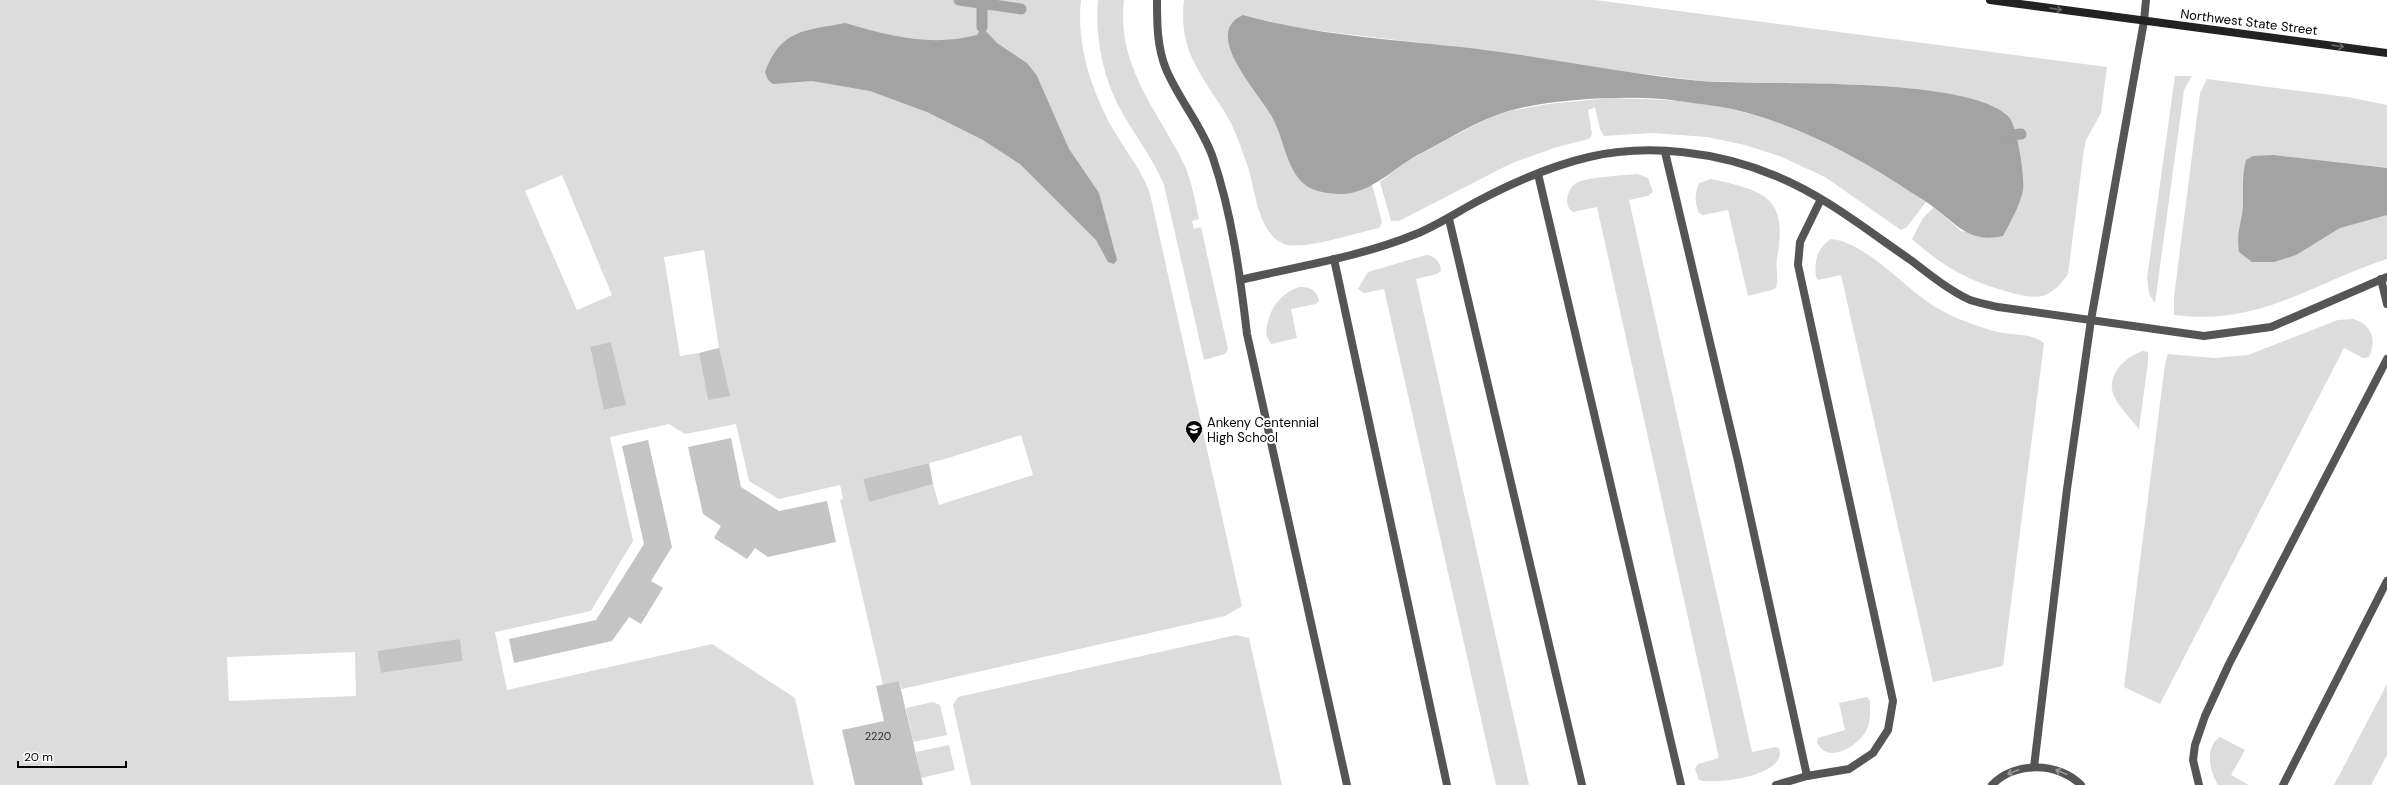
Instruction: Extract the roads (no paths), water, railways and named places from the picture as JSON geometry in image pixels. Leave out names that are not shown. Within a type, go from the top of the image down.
[{"type":"main road","name":"Northwest State Street","points":[[1990,0],[2387,52]]},
{"type":"street","points":[[1157,0],[1158,36],[1165,68],[1195,119],[1213,157],[1228,213],[1240,280],[1247,334],[1347,785]]},
{"type":"street","points":[[2034,767],[2066,497],[2091,320],[2144,21],[2146,0]]},
{"type":"street","points":[[1240,280],[1334,259],[1415,235],[1450,219],[1477,202],[1538,174],[1589,157],[1626,152],[1665,152],[1693,154],[1733,161],[1776,176],[1821,199],[1944,285],[1971,300],[1998,307],[2204,336],[2271,328],[2384,278],[2387,304]]},
{"type":"street","points":[[1665,152],[1738,462],[1807,776]]},
{"type":"street","points":[[1538,174],[1681,785]]},
{"type":"street","points":[[1776,785],[1807,776],[1849,769],[1873,754],[1888,730],[1893,701],[1798,265],[1800,242],[1821,199]]},
{"type":"street","points":[[1450,219],[1582,785]]},
{"type":"street","points":[[1334,259],[1447,785]]},
{"type":"street","points":[[2199,785],[2193,760],[2195,745],[2205,716],[2229,664],[2387,360]]},
{"type":"street","points":[[2283,785],[2387,581]]},
{"type":"street","points":[[1992,785],[2015,770],[2034,767],[2058,770],[2081,785]]},
{"type":"waterway","points":[[959,0],[1021,9]]},
{"type":"waterway","points":[[982,3],[982,27]]},
{"type":"waterway","points":[[2001,136],[2021,134]]},
{"type":"place","name":"Ankeny Centennial High School","points":[[1194,444]]}]
